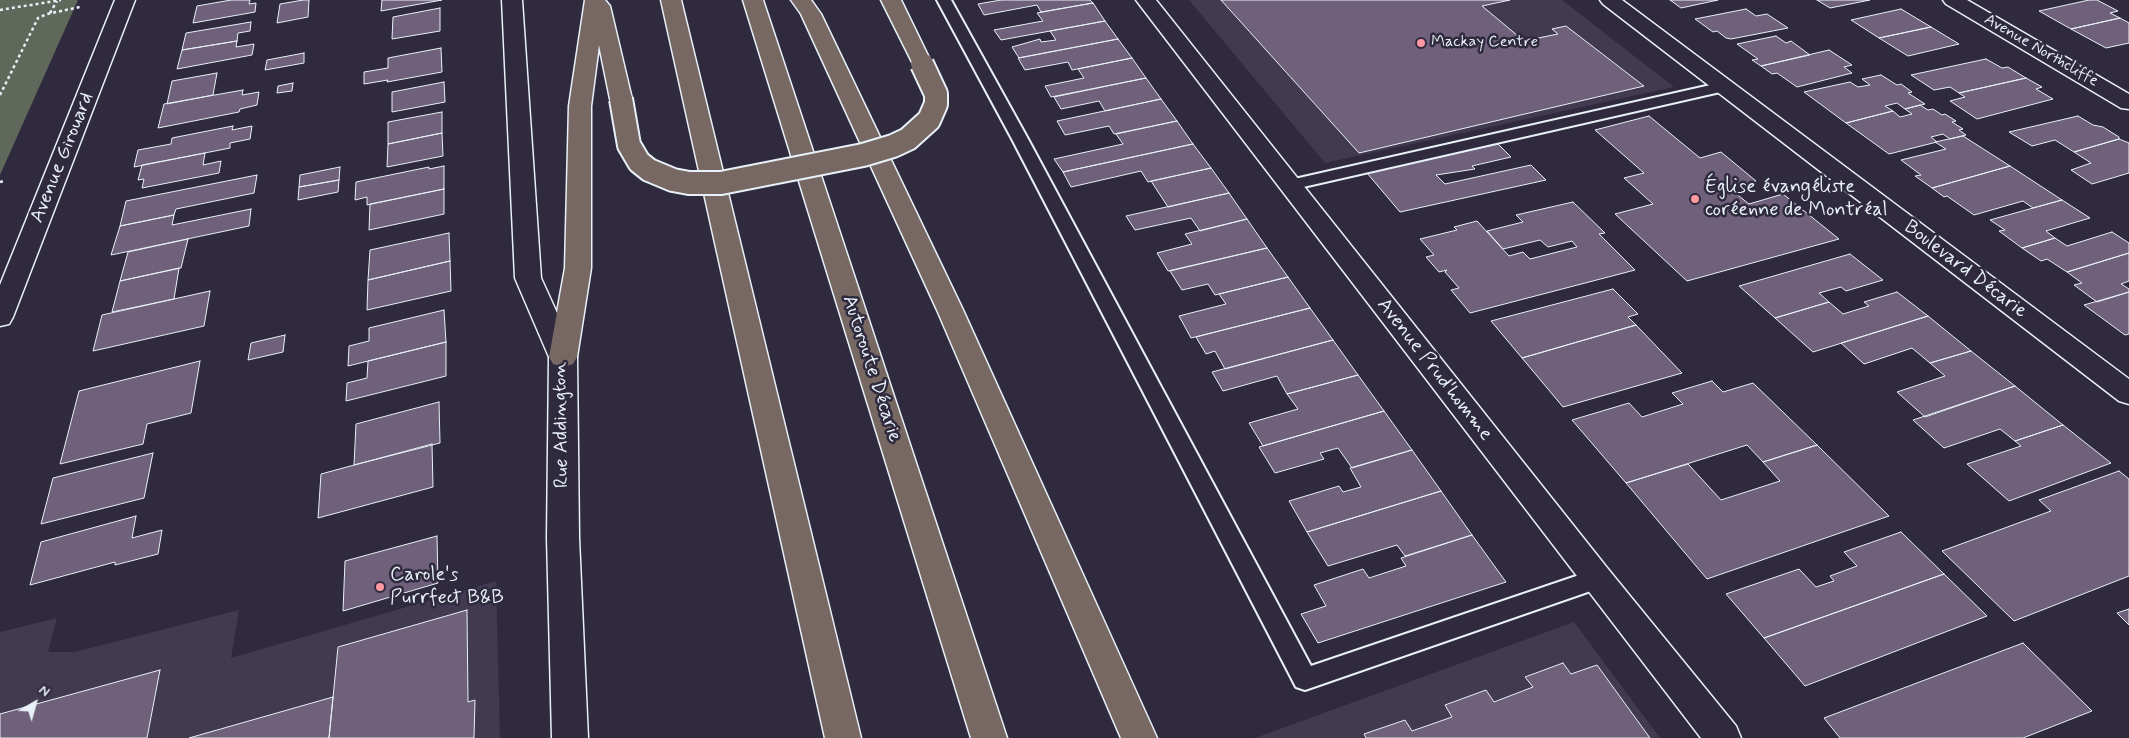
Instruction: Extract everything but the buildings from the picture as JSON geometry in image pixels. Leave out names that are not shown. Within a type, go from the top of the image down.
[{"type":"highway","points":[[563,357],[578,268],[580,106],[597,0]]},
{"type":"highway","points":[[597,0],[621,99],[629,145],[636,157],[648,170],[672,180],[689,183],[721,183],[863,155],[893,146],[908,139],[929,120],[936,104],[936,94],[890,0]]},
{"type":"highway","points":[[671,0],[843,738]]},
{"type":"highway","name":"Autoroute Décarie","points":[[753,0],[989,738]]},
{"type":"highway","points":[[801,0],[811,14],[950,310],[1139,738]]},
{"type":"street","name":"Avenue Girouard","points":[[0,316],[125,0]]},
{"type":"street","name":"Rue Addington","points":[[512,0],[528,278],[563,357],[563,538],[570,738]]},
{"type":"street","name":"Avenue Prud'homme","points":[[1146,0],[1723,738]]},
{"type":"street","name":"Boulevard Décarie","points":[[1610,0],[2129,394]]},
{"type":"street","name":"Avenue Northcliffe","points":[[1953,0],[2129,103]]},
{"type":"lane","points":[[944,0],[1020,139],[1305,679],[1597,579]]},
{"type":"lane","points":[[1290,185],[1724,87]]},
{"type":"path","points":[[0,10],[61,0]]},
{"type":"path","points":[[50,13],[57,1]]},
{"type":"path","points":[[0,95],[38,18],[50,13],[80,7]]},
{"type":"shaded area","name":"Mackay Centre","points":[[1189,0],[1562,0],[1674,87],[1325,163]]},
{"type":"shaded area","points":[[496,581],[500,738],[0,738],[0,632],[57,618],[48,652],[75,652],[239,610],[231,658]]},
{"type":"shaded area","points":[[1574,622],[1660,738],[1255,738]]},
{"type":"green space","points":[[0,0],[78,0],[0,175]]},
{"type":"place","name":"Mackay Centre","points":[[1421,43]]},
{"type":"place","name":"Église évangéliste coréenne de Montréal","points":[[1695,199]]},
{"type":"place","name":"Carole's Purrfect B&B","points":[[380,587]]}]
